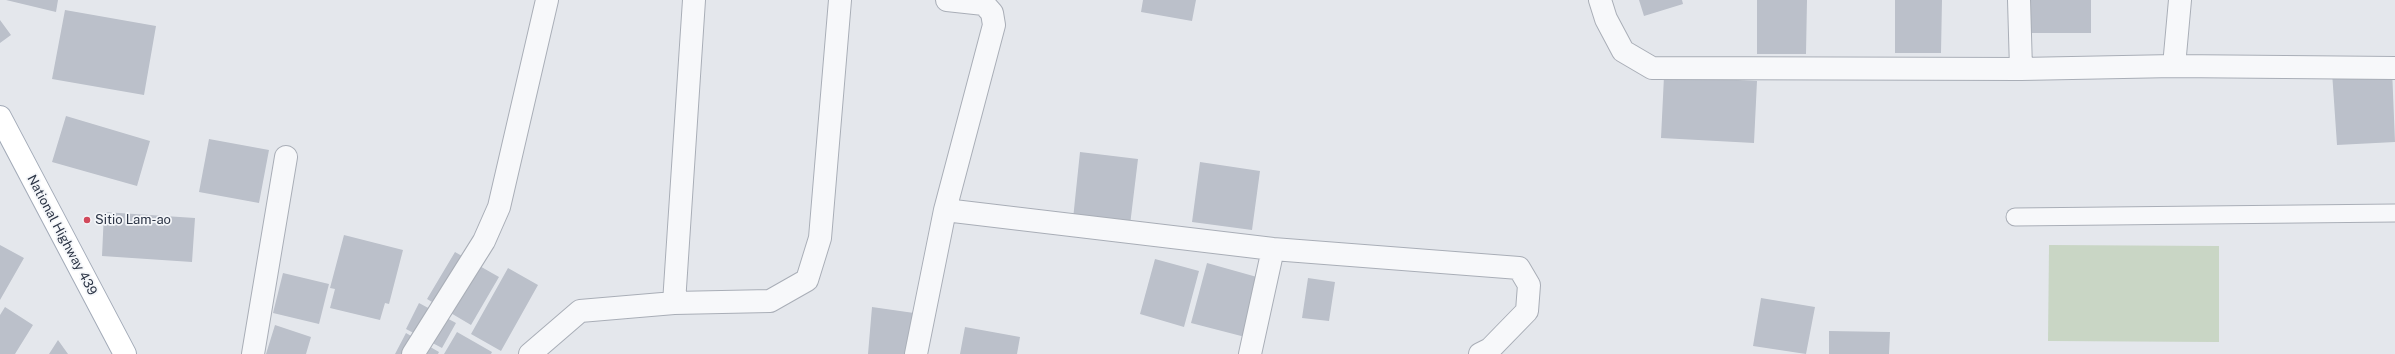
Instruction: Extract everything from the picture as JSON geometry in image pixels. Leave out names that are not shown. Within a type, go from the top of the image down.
[{"type":"main road","name":"National Highway 439","points":[[0,117],[125,354]]},
{"type":"street","points":[[413,354],[484,241],[499,207],[547,0]]},
{"type":"street","points":[[674,303],[694,0]]},
{"type":"street","points":[[530,354],[580,311],[674,303],[770,301],[807,280],[820,238],[840,0]]},
{"type":"street","points":[[916,354],[945,210],[994,25],[992,13],[984,4],[947,0]]},
{"type":"street","points":[[1600,0],[1606,19],[1623,51],[1652,68],[2021,69],[2174,66],[2395,68]]},
{"type":"street","points":[[2019,0],[2021,69]]},
{"type":"street","points":[[2174,66],[2180,0]]},
{"type":"street","points":[[253,354],[286,156]]},
{"type":"street","points":[[945,210],[1273,249],[1519,268],[1528,285],[1527,311],[1490,349],[1480,354]]},
{"type":"street","points":[[1250,354],[1273,249]]},
{"type":"lane","points":[[2015,218],[2395,213]]},
{"type":"green space","points":[[2049,245],[2219,246],[2219,342],[2048,341]]},
{"type":"building","points":[[6,0],[58,0],[56,12]]},
{"type":"building","points":[[1143,0],[1196,0],[1192,21],[1141,12]]},
{"type":"building","points":[[1639,0],[1682,0],[1683,4],[1644,16]]},
{"type":"building","points":[[1757,0],[1807,0],[1806,54],[1757,54]]},
{"type":"building","points":[[1895,0],[1942,0],[1941,53],[1895,53]]},
{"type":"building","points":[[2020,0],[2091,0],[2091,33],[2020,33]]},
{"type":"building","points":[[65,10],[156,26],[144,95],[52,79]]},
{"type":"building","points":[[0,20],[11,35],[0,43]]},
{"type":"building","points":[[2392,69],[2395,142],[2337,145],[2332,72]]},
{"type":"building","points":[[1664,76],[1757,81],[1754,143],[1661,138]]},
{"type":"building","points":[[66,116],[150,141],[137,186],[52,162]]},
{"type":"building","points":[[209,139],[269,150],[259,203],[199,192]]},
{"type":"building","points":[[1080,152],[1138,159],[1130,225],[1073,219]]},
{"type":"building","points":[[1200,162],[1260,171],[1252,230],[1192,222]]},
{"type":"building","points":[[104,212],[195,218],[192,262],[102,256]]},
{"type":"building","points":[[344,235],[403,250],[389,304],[385,303],[380,320],[330,308],[335,289],[330,288]]},
{"type":"building","points":[[0,245],[24,258],[0,300]]},
{"type":"building","points":[[455,252],[499,277],[471,325],[427,299]]},
{"type":"building","points":[[1155,259],[1199,271],[1184,327],[1140,314]]},
{"type":"building","points":[[1207,263],[1264,279],[1249,338],[1191,323]]},
{"type":"building","points":[[508,268],[538,285],[501,351],[471,334]]},
{"type":"building","points":[[283,273],[329,284],[319,324],[273,313]]},
{"type":"building","points":[[1308,278],[1335,282],[1329,321],[1302,318]]},
{"type":"building","points":[[1761,298],[1815,307],[1806,354],[1753,346]]},
{"type":"building","points":[[419,303],[456,323],[442,348],[406,329]]},
{"type":"building","points":[[5,307],[33,325],[15,354],[0,354],[0,315]]},
{"type":"building","points":[[872,307],[914,313],[906,354],[868,354]]},
{"type":"building","points":[[275,325],[311,337],[306,354],[266,354]]},
{"type":"building","points":[[965,327],[1020,337],[1017,354],[960,354]]},
{"type":"building","points":[[1829,331],[1890,332],[1889,354],[1829,354]]},
{"type":"building","points":[[457,332],[492,352],[491,354],[444,354]]},
{"type":"building","points":[[406,333],[439,352],[438,354],[395,354]]},
{"type":"building","points":[[58,340],[68,354],[49,354]]},
{"type":"place","name":"Sitio Lam-ao","points":[[87,220]]}]
